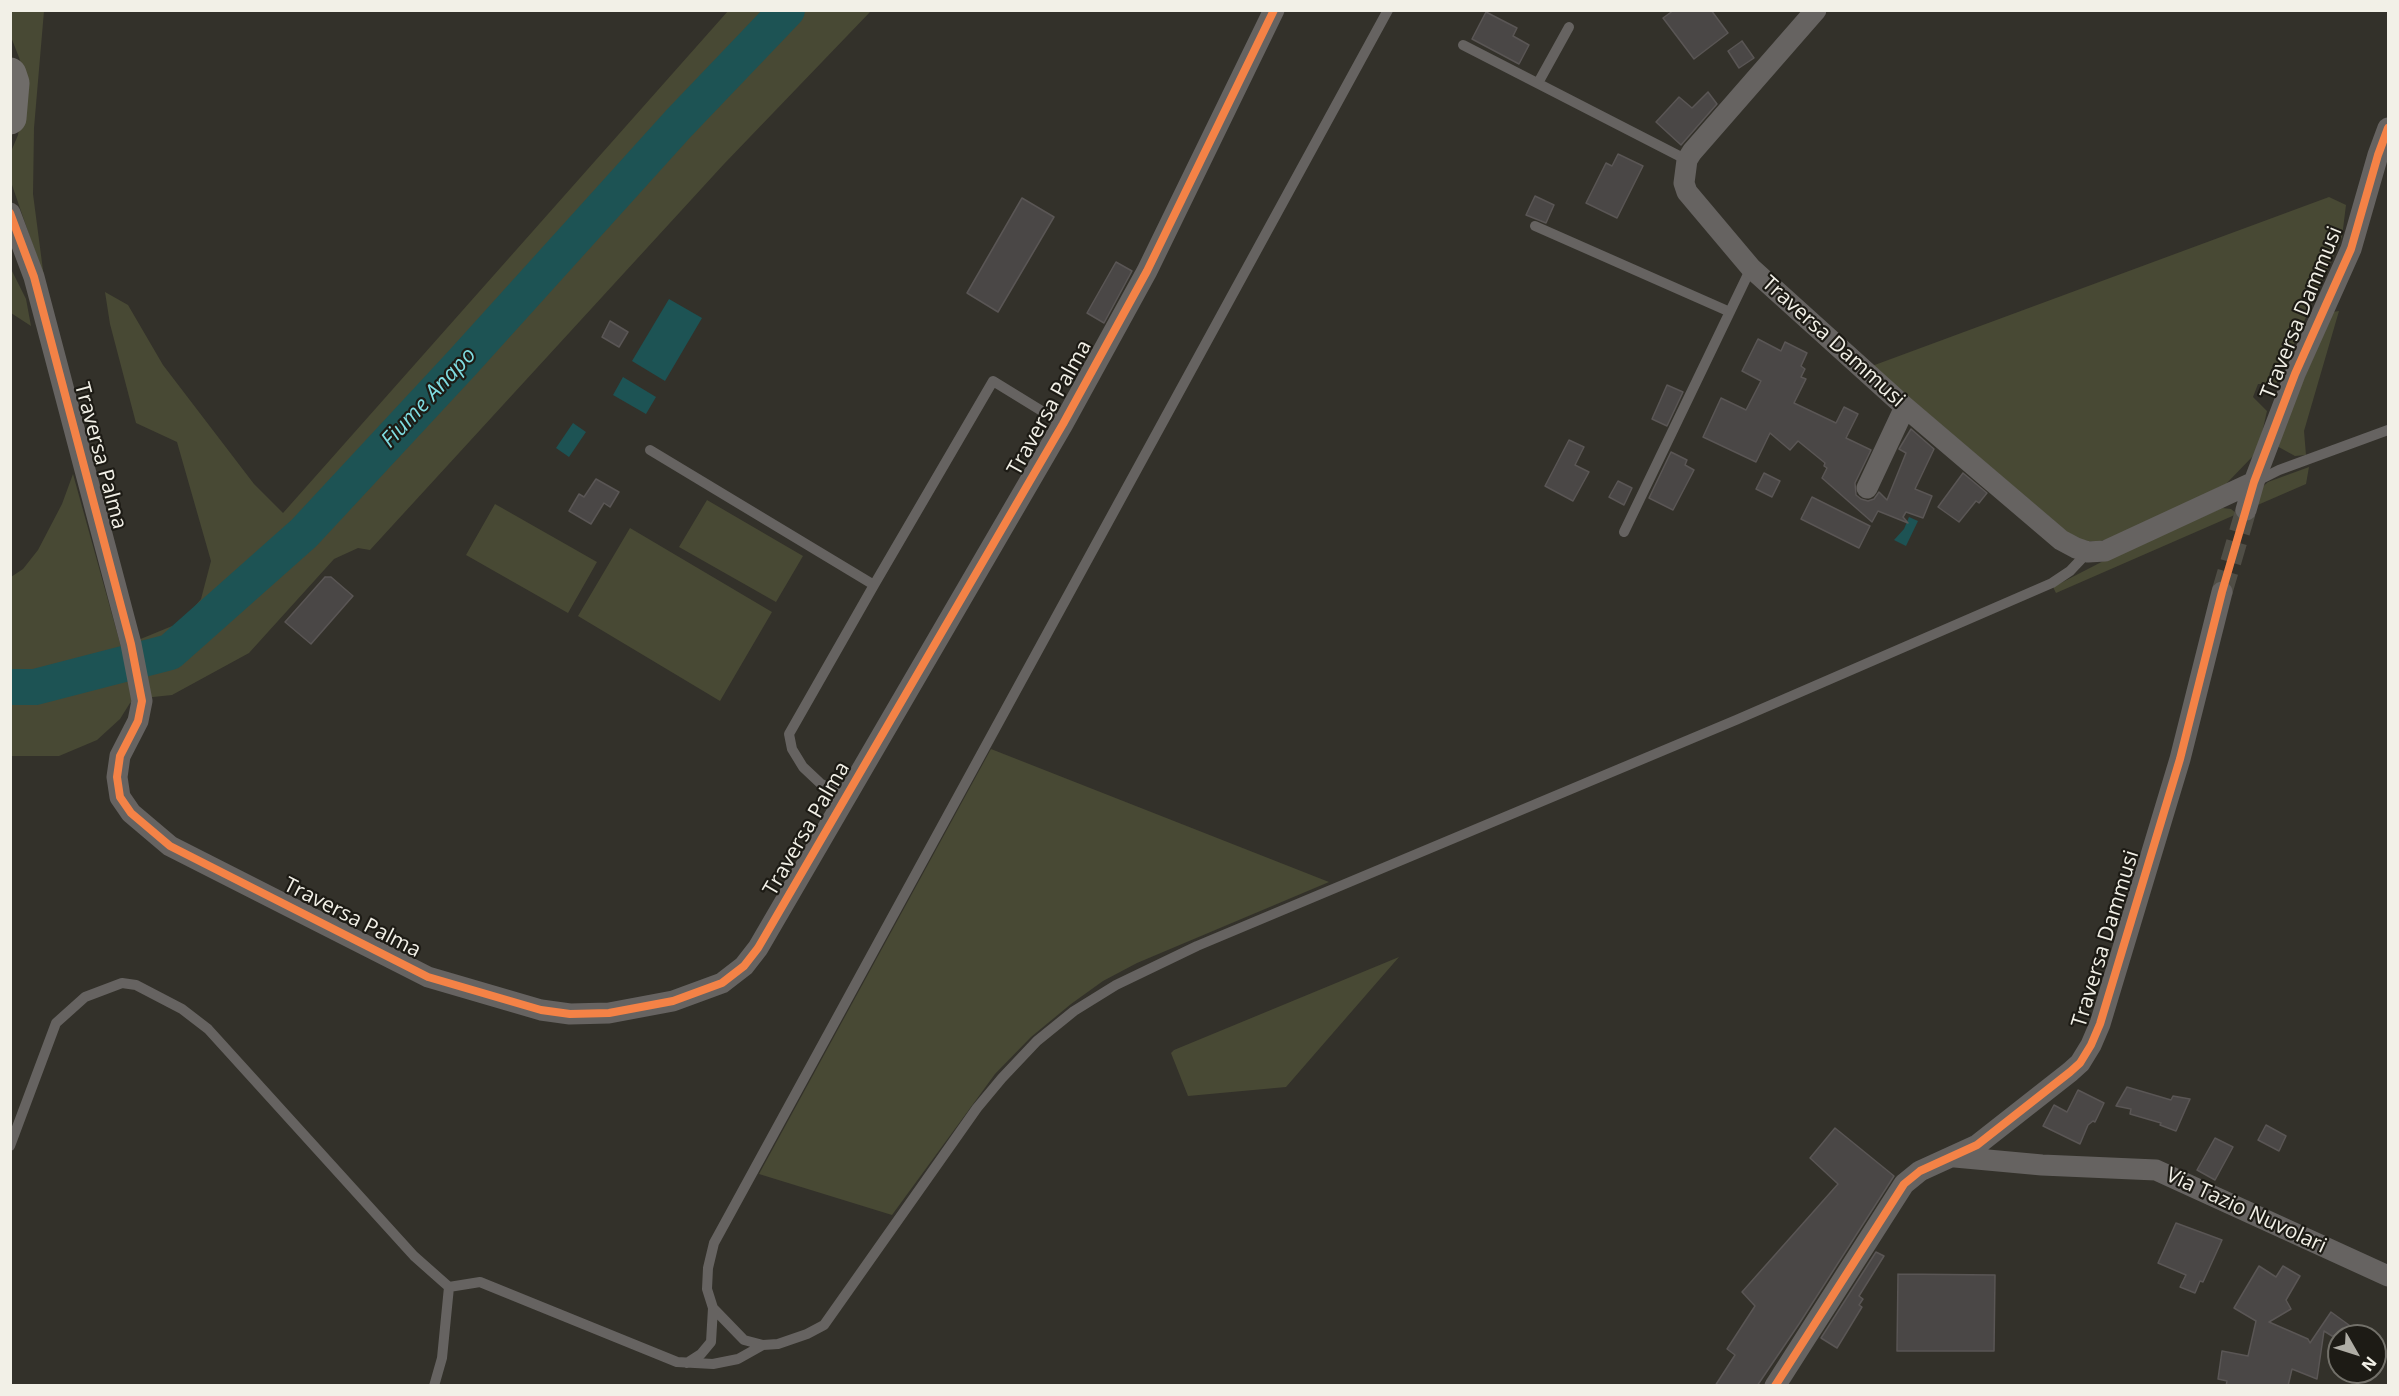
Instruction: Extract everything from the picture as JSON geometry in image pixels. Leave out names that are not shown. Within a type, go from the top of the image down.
[{"type":"main road","points":[[10,74],[13,83],[10,118]]},
{"type":"street","name":"Traversa Palma","points":[[10,213],[34,277],[131,644],[142,700],[138,721],[120,756],[117,777],[120,797],[130,813],[170,846],[428,977],[541,1010],[570,1014],[609,1013],[673,1001],[722,983],[744,966],[758,948],[1063,424],[1147,271],[1274,10]]},
{"type":"street","points":[[1687,160],[1816,10]]},
{"type":"street","name":"Traversa Dammusi","points":[[2246,510],[2254,482],[2295,374],[2351,249],[2388,128]]},
{"type":"street","name":"Traversa Dammusi","points":[[1687,160],[1684,183],[1687,192],[1751,268],[1905,407],[2061,540],[2088,552]]},
{"type":"street","points":[[10,248],[34,277]]},
{"type":"street","points":[[1867,488],[1905,407]]},
{"type":"street","points":[[2088,552],[2105,551],[2254,482]]},
{"type":"street","name":"Traversa Dammusi","points":[[1775,1386],[1904,1184],[1930,1166],[1955,1157],[1977,1144],[2037,1100],[2080,1063],[2091,1045],[2100,1024],[2180,759],[2222,592]]},
{"type":"street","name":"Via Tazio Nuvolari","points":[[1955,1157],[2042,1165],[2157,1170],[2388,1276]]},
{"type":"lane","points":[[687,1363],[701,1354],[711,1342],[713,1308],[707,1289],[708,1268],[714,1244],[1388,10]]},
{"type":"lane","points":[[1538,83],[1569,27]]},
{"type":"lane","points":[[1463,45],[1687,160]]},
{"type":"lane","points":[[1535,226],[1730,312]]},
{"type":"lane","points":[[1623,532],[1751,268]]},
{"type":"lane","points":[[846,798],[820,783],[803,767],[792,748],[789,734],[874,585],[993,381],[1063,424]]},
{"type":"lane","points":[[2254,482],[2279,470],[2388,430]]},
{"type":"lane","points":[[650,450],[874,585]]},
{"type":"lane","points":[[713,1308],[744,1340],[763,1345],[778,1344],[807,1334],[824,1325],[977,1108],[1002,1078],[1046,1034],[1074,1011],[1116,985],[1197,946],[1736,720],[2052,583],[2070,571],[2088,552]]},
{"type":"lane","points":[[10,1146],[56,1023],[85,997],[122,983],[136,985],[182,1009],[208,1029],[414,1256],[449,1287]]},
{"type":"lane","points":[[449,1287],[480,1282],[677,1362],[712,1364],[738,1359],[763,1345]]},
{"type":"lane","points":[[434,1386],[442,1358],[449,1287]]},
{"type":"green space","points":[[11,11],[44,11],[34,128],[33,194],[44,278],[11,182],[10,154],[18,135],[25,84],[20,60],[11,37]]},
{"type":"green space","points":[[728,11],[871,11],[724,164],[370,550],[358,548],[334,559],[249,653],[172,695],[130,703],[120,719],[97,740],[59,756],[11,756],[11,577],[23,569],[38,550],[62,504],[73,474],[121,647],[182,622],[201,599],[211,561],[177,442],[136,423],[110,324],[105,292],[128,305],[163,365],[254,484],[283,513]]},
{"type":"green space","points":[[2329,197],[2346,205],[2342,237],[2276,384],[2258,384],[2253,397],[2267,411],[2260,442],[2253,456],[2226,484],[2115,538],[2095,542],[2075,539],[1872,366]]},
{"type":"green space","points":[[10,267],[26,299],[31,326],[11,313]]},
{"type":"green space","points":[[2339,311],[2304,431],[2306,455],[2295,456],[2275,445],[2333,312]]},
{"type":"green space","points":[[2309,467],[2306,484],[2253,507],[2260,489],[2268,482]]},
{"type":"green space","points":[[707,500],[803,556],[776,602],[679,547]]},
{"type":"green space","points":[[495,504],[597,562],[568,613],[466,555]]},
{"type":"green space","points":[[2222,508],[2231,509],[2237,514],[2056,593],[2053,587],[2117,554]]},
{"type":"green space","points":[[630,528],[772,612],[720,701],[578,616]]},
{"type":"green space","points":[[991,749],[1329,882],[1137,963],[1103,981],[1071,1004],[1031,1037],[995,1074],[892,1215],[759,1174]]},
{"type":"green space","points":[[1399,957],[1286,1087],[1188,1096],[1171,1053],[1174,1050]]},
{"type":"water","points":[[669,299],[702,318],[665,381],[632,361]]},
{"type":"water","points":[[623,377],[656,397],[646,414],[613,395]]},
{"type":"water","points":[[573,423],[586,432],[569,457],[556,448]]},
{"type":"water","points":[[1909,517],[1918,521],[1906,546],[1894,540],[1904,529]]},
{"type":"building","points":[[1674,10],[1711,10],[1728,33],[1694,59],[1663,18]]},
{"type":"building","points":[[1486,12],[1517,28],[1513,36],[1529,45],[1519,64],[1472,39]]},
{"type":"building","points":[[1742,41],[1754,58],[1739,68],[1728,51]]},
{"type":"building","points":[[1708,92],[1717,104],[1681,145],[1656,122],[1679,97],[1692,108]]},
{"type":"building","points":[[1618,154],[1643,166],[1617,218],[1586,203],[1606,163],[1612,166]]},
{"type":"building","points":[[1535,196],[1554,205],[1546,223],[1526,215]]},
{"type":"building","points":[[1022,198],[1054,217],[998,312],[967,293]]},
{"type":"building","points":[[1116,262],[1132,271],[1104,323],[1087,313]]},
{"type":"building","points":[[610,321],[628,332],[619,347],[602,337]]},
{"type":"building","points":[[1758,339],[1781,351],[1785,342],[1807,353],[1801,366],[1805,369],[1801,377],[1806,379],[1794,403],[1836,423],[1844,407],[1858,414],[1846,438],[1871,450],[1855,483],[1856,495],[1861,499],[1868,501],[1874,499],[1879,492],[1887,500],[1906,453],[1899,449],[1911,429],[1934,449],[1915,489],[1932,496],[1923,518],[1906,512],[1903,517],[1908,523],[1878,511],[1872,522],[1822,478],[1827,468],[1824,466],[1825,463],[1798,441],[1790,450],[1770,433],[1756,462],[1703,437],[1721,398],[1746,410],[1761,381],[1742,371]]},
{"type":"building","points":[[1667,385],[1683,392],[1667,426],[1652,419]]},
{"type":"building","points":[[1569,440],[1584,447],[1575,465],[1589,472],[1573,501],[1545,486]]},
{"type":"building","points":[[1671,452],[1687,460],[1685,465],[1694,470],[1673,510],[1649,498]]},
{"type":"building","points":[[1764,473],[1780,481],[1772,497],[1756,489]]},
{"type":"building","points":[[1963,473],[1987,493],[1979,503],[1976,501],[1959,522],[1938,507]]},
{"type":"building","points":[[596,479],[619,492],[610,507],[604,503],[591,524],[569,511],[579,494],[584,497]]},
{"type":"building","points":[[1618,481],[1632,488],[1624,505],[1609,497]]},
{"type":"building","points":[[1812,497],[1870,526],[1859,548],[1801,519]]},
{"type":"building","points":[[325,577],[331,577],[353,596],[311,644],[285,622]]},
{"type":"building","points":[[2127,1087],[2171,1100],[2173,1096],[2190,1099],[2176,1131],[2160,1125],[2161,1123],[2130,1114],[2131,1109],[2116,1106]]},
{"type":"building","points":[[2078,1090],[2104,1103],[2095,1122],[2088,1125],[2080,1144],[2043,1126],[2054,1105],[2067,1112]]},
{"type":"building","points":[[2266,1125],[2286,1136],[2279,1151],[2258,1140]]},
{"type":"building","points":[[1835,1128],[1894,1176],[1757,1386],[1715,1386],[1735,1355],[1727,1349],[1755,1306],[1742,1292],[1838,1184],[1810,1158]]},
{"type":"building","points":[[2215,1138],[2233,1147],[2215,1180],[2197,1170]]},
{"type":"building","points":[[2176,1223],[2222,1240],[2203,1282],[2200,1281],[2195,1293],[2180,1287],[2186,1275],[2158,1263]]},
{"type":"building","points":[[1876,1252],[1884,1256],[1859,1296],[1863,1299],[1859,1305],[1862,1307],[1837,1348],[1821,1338]]},
{"type":"building","points":[[2259,1266],[2276,1277],[2283,1266],[2300,1276],[2286,1300],[2291,1309],[2269,1322],[2308,1339],[2310,1343],[2331,1312],[2348,1324],[2327,1324],[2317,1379],[2292,1369],[2288,1386],[2226,1386],[2227,1381],[2218,1379],[2222,1351],[2248,1356],[2256,1321],[2234,1308]]},
{"type":"building","points":[[1898,1274],[1995,1275],[1994,1351],[1897,1351]]},
{"type":"waterway","name":"Fiume Anapo","points":[[10,687],[35,687],[170,652],[304,533],[462,363],[679,123],[787,10]]},
{"type":"tunnel","points":[[2222,592],[2246,510]]},
{"type":"cycle path","points":[[10,213],[34,277],[131,644],[142,701],[138,721],[120,756],[117,777],[120,797],[131,813],[170,846],[428,977],[541,1010],[570,1014],[609,1013],[673,1001],[722,983],[744,966],[758,948],[1063,424],[1147,271],[1274,10]]},
{"type":"cycle path","points":[[1775,1386],[1904,1184],[1920,1171],[1977,1145],[2070,1072],[2080,1063],[2091,1045],[2100,1024],[2180,759],[2222,592],[2254,482],[2295,374],[2351,249],[2388,128]]}]
